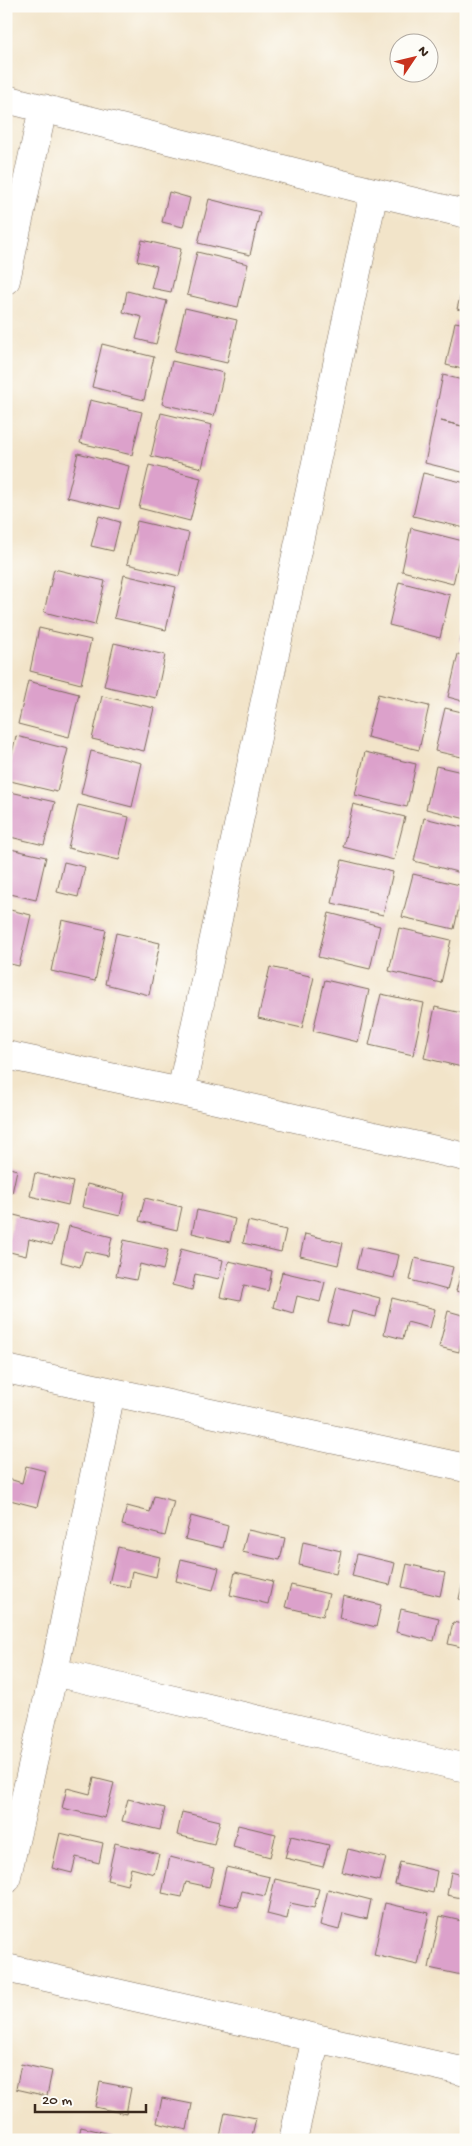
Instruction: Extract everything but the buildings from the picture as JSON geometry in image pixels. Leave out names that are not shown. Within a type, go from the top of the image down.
[{"type":"street","points":[[6,99],[466,214]]},
{"type":"street","points":[[6,280],[43,108]]},
{"type":"street","points":[[181,1092],[374,192]]},
{"type":"street","points":[[6,1055],[181,1092],[466,1157]]},
{"type":"street","points":[[6,1369],[466,1468]]},
{"type":"street","points":[[6,1880],[54,1672],[111,1392]]},
{"type":"street","points":[[54,1672],[466,1768]]},
{"type":"street","points":[[6,1968],[466,2072]]},
{"type":"street","points":[[293,2140],[316,2038]]}]
